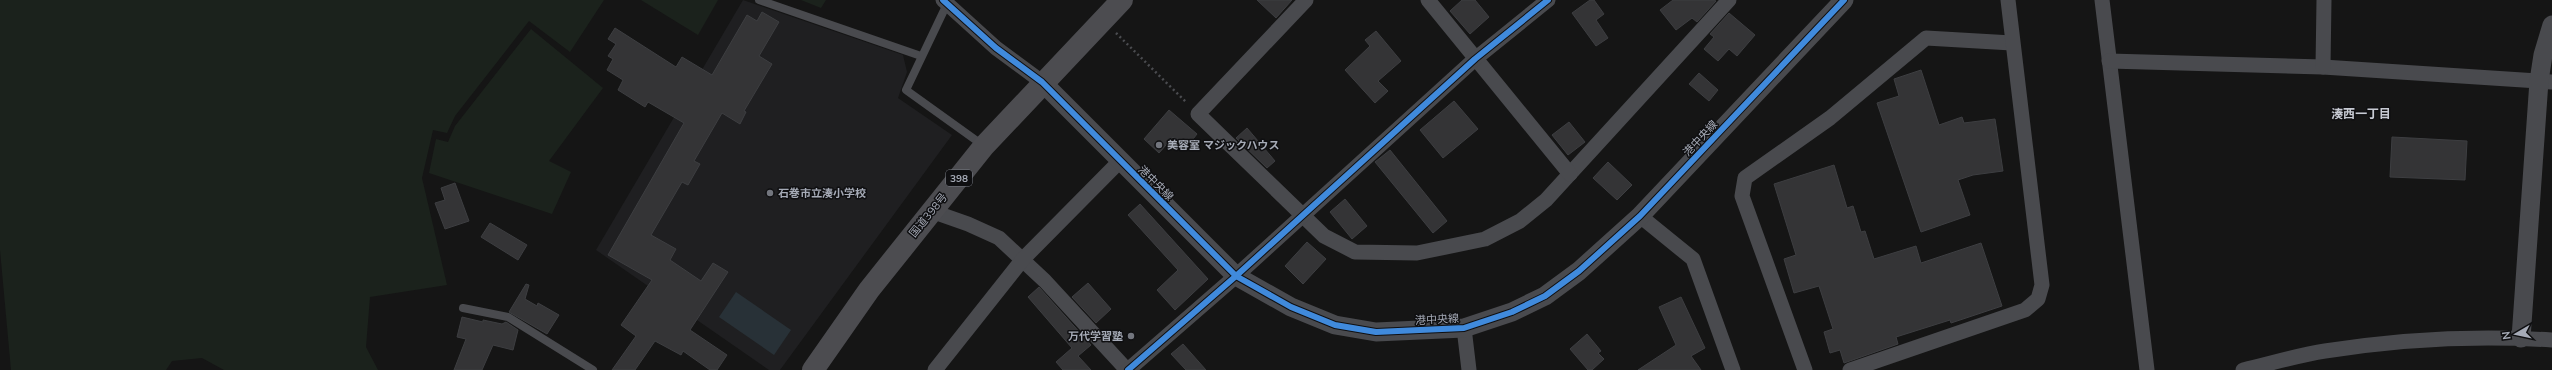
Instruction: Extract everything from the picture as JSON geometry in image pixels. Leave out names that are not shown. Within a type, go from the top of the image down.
[{"type":"highway","name":"国道398号","points":[[813,370],[869,290],[984,146],[1042,82],[1122,0]]},
{"type":"street","points":[[1306,0],[1198,114],[1302,217],[1324,236],[1355,252],[1417,253],[1443,249],[1485,239],[1520,222],[1546,200],[1729,0]]},
{"type":"street","points":[[1428,0],[1570,174]]},
{"type":"street","points":[[931,211],[968,224],[999,238],[1023,259],[1128,370],[1302,217],[1475,59],[1548,0]]},
{"type":"street","name":"港中央線","points":[[1042,82],[1236,276],[1291,307],[1335,325],[1376,332],[1464,328],[1512,312],[1545,296],[1579,271],[1640,216],[1844,0]]},
{"type":"street","points":[[1850,370],[2025,310],[2038,298],[2042,285],[2008,0]]},
{"type":"street","points":[[2102,0],[2147,370]]},
{"type":"street","points":[[2323,67],[2324,0]]},
{"type":"street","points":[[945,2],[996,48],[1042,82]]},
{"type":"street","points":[[2521,338],[2545,81],[2543,55],[2552,25]]},
{"type":"street","points":[[1805,370],[1742,196],[1745,178],[1830,118],[1926,38],[2012,43]]},
{"type":"street","points":[[2109,61],[2323,67],[2545,81]]},
{"type":"street","points":[[935,370],[1023,259],[1120,161]]},
{"type":"street","points":[[1640,216],[1693,259],[1733,370]]},
{"type":"street","points":[[1464,328],[1469,370]]},
{"type":"street","points":[[2243,370],[2324,351],[2421,339],[2521,338],[2552,340]]},
{"type":"lane","points":[[759,0],[921,56]]},
{"type":"lane","points":[[945,2],[906,90],[984,146]]},
{"type":"lane","points":[[463,308],[508,317],[593,370]]},
{"type":"path","points":[[1103,19],[1198,114]]},
{"type":"shaded area","points":[[0,0],[604,0],[570,52],[529,21],[455,116],[447,133],[433,130],[422,178],[447,285],[370,297],[366,347],[378,370],[224,370],[202,358],[172,361],[166,370],[11,370],[0,250]]},
{"type":"shaded area","points":[[641,0],[718,0],[698,35]]},
{"type":"shaded area","name":"石巻市立湊小学校","points":[[743,0],[903,55],[907,72],[898,98],[952,135],[780,370],[769,370],[596,250]]},
{"type":"shaded area","points":[[801,0],[826,0],[821,8]]},
{"type":"shaded area","points":[[531,29],[603,88],[549,161],[571,172],[552,214],[429,173],[436,139],[448,142],[455,126]]},
{"type":"shaded area","points":[[736,292],[791,330],[774,355],[719,317]]},
{"type":"building","points":[[1257,0],[1292,0],[1276,18]]},
{"type":"building","points":[[1462,0],[1475,0],[1489,17],[1470,34],[1450,11]]},
{"type":"building","points":[[1590,0],[1594,0],[1604,14],[1596,20],[1608,38],[1596,46],[1572,13]]},
{"type":"building","points":[[1673,0],[1716,1],[1697,22],[1692,18],[1676,30],[1660,10]]},
{"type":"building","points":[[762,12],[779,22],[759,56],[772,64],[744,111],[746,112],[740,124],[722,113],[694,161],[700,164],[688,185],[682,182],[651,235],[676,249],[670,260],[701,281],[713,263],[728,272],[690,330],[727,355],[717,370],[710,370],[683,351],[681,355],[655,341],[635,370],[612,370],[636,336],[621,325],[652,280],[608,255],[684,123],[648,102],[645,107],[618,90],[623,80],[607,70],[613,59],[608,56],[616,44],[608,39],[615,28],[676,67],[682,57],[712,75],[747,15],[757,21]]},
{"type":"building","points":[[1729,13],[1755,35],[1737,56],[1729,49],[1718,61],[1704,49],[1714,37],[1710,34]]},
{"type":"building","points":[[1376,31],[1401,61],[1378,81],[1388,91],[1375,103],[1345,70],[1370,46],[1365,40]]},
{"type":"building","points":[[1921,70],[1939,125],[1962,117],[1964,123],[1995,119],[2003,171],[1973,175],[1958,180],[1970,215],[1921,232],[1877,103],[1899,96],[1894,79]]},
{"type":"building","points":[[1699,73],[1718,90],[1709,101],[1689,84]]},
{"type":"building","points":[[1454,101],[1478,129],[1443,158],[1420,130]]},
{"type":"building","points":[[1169,110],[1197,134],[1186,148],[1173,137],[1159,153],[1144,139]]},
{"type":"building","points":[[1569,122],[1585,142],[1568,155],[1552,135]]},
{"type":"building","points":[[1247,128],[1275,161],[1267,168],[1236,138]]},
{"type":"building","points":[[2392,137],[2467,141],[2465,180],[2390,177]]},
{"type":"building","points":[[1390,150],[1447,221],[1433,233],[1375,162]]},
{"type":"building","points":[[1608,162],[1632,185],[1617,200],[1593,178]]},
{"type":"building","points":[[1834,165],[1847,208],[1853,206],[1861,232],[1865,231],[1874,259],[1916,246],[1921,263],[1981,243],[2002,306],[1951,323],[1950,320],[1896,337],[1898,344],[1844,363],[1840,350],[1830,353],[1824,332],[1833,329],[1819,286],[1794,293],[1784,259],[1796,255],[1774,184]]},
{"type":"building","points":[[455,183],[469,221],[445,229],[435,203],[445,200],[441,188]]},
{"type":"building","points":[[1345,199],[1367,226],[1352,239],[1330,212]]},
{"type":"building","points":[[1140,204],[1208,279],[1175,310],[1157,290],[1178,270],[1128,215]]},
{"type":"building","points":[[490,223],[527,245],[518,260],[481,237]]},
{"type":"building","points":[[1307,242],[1326,259],[1303,284],[1285,266]]},
{"type":"building","points":[[1088,283],[1111,309],[1096,323],[1072,297]]},
{"type":"building","points":[[526,284],[529,285],[525,299],[537,306],[538,303],[559,315],[547,334],[509,312]]},
{"type":"building","points":[[1039,287],[1091,345],[1078,356],[1091,370],[1063,370],[1056,362],[1072,348],[1028,297]]},
{"type":"building","points":[[1681,297],[1705,348],[1691,356],[1701,370],[1638,370],[1676,345],[1659,307]]},
{"type":"building","points":[[462,317],[483,322],[483,320],[502,324],[506,322],[518,330],[513,350],[493,345],[482,370],[454,370],[466,339],[457,337]]},
{"type":"building","points":[[1587,334],[1601,351],[1598,353],[1604,359],[1592,370],[1588,370],[1570,349]]},
{"type":"building","points":[[1183,344],[1206,370],[1186,370],[1171,354]]},
{"type":"cycle path","points":[[943,0],[996,48],[1042,82],[1236,276],[1291,307],[1335,325],[1376,332],[1464,328],[1512,312],[1545,296],[1579,271],[1640,216],[1844,0]]},
{"type":"cycle path","points":[[1128,370],[1236,276],[1475,59],[1548,0]]},
{"type":"place","name":"美容室 マジックハウス","points":[[1159,145]]},
{"type":"place","name":"石巻市立湊小学校","points":[[770,193]]},
{"type":"place","name":"万代学習塾","points":[[1131,336]]},
{"type":"district","name":"湊西一丁目","points":[[2361,113]]}]
